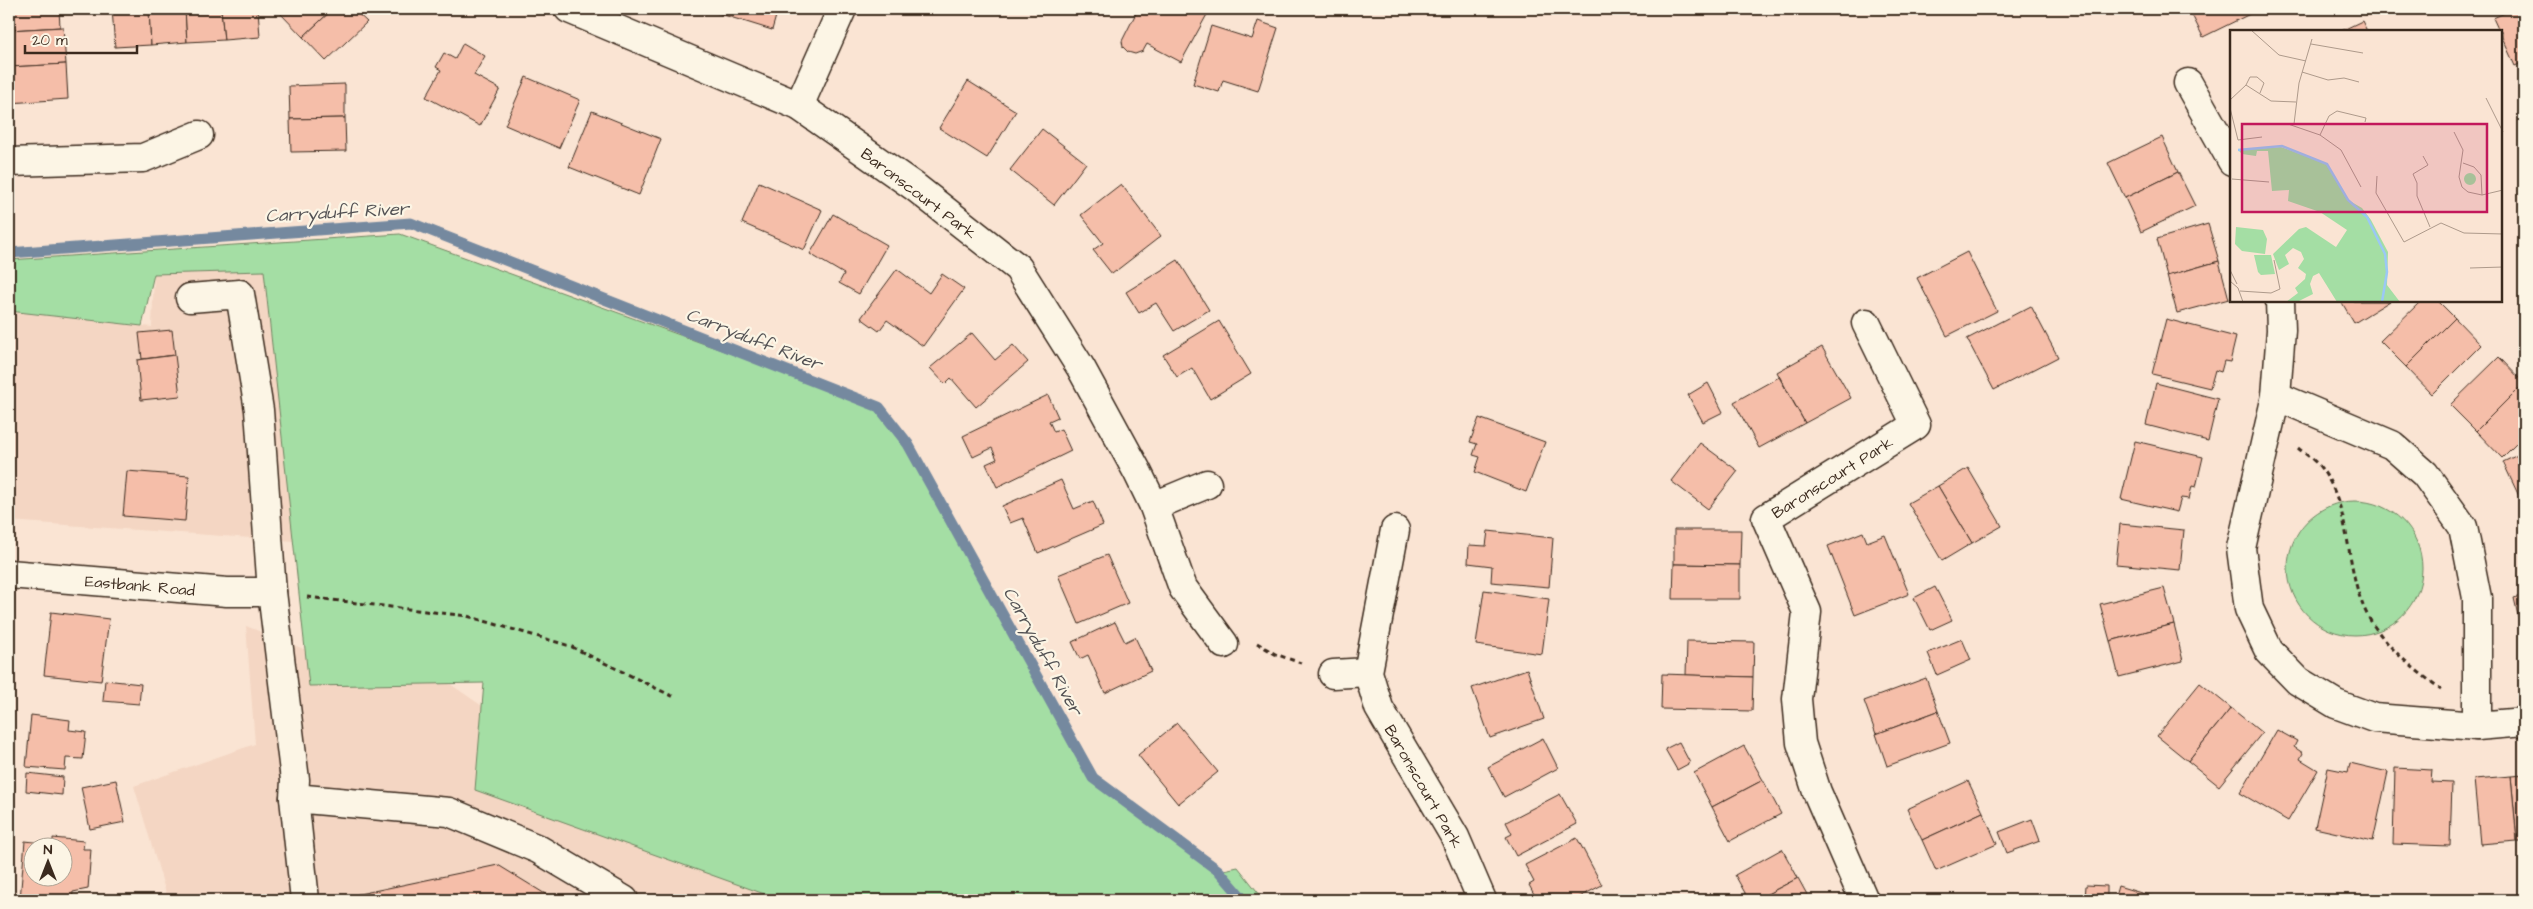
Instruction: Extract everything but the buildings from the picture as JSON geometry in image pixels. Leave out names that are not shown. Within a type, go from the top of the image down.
[{"type":"street","name":"Baronscourt Park","points":[[569,9],[799,106],[915,187],[1018,268],[1081,368],[1137,471],[1154,506],[1183,588],[1224,644]]},
{"type":"street","points":[[799,106],[842,9]]},
{"type":"street","points":[[2188,83],[2230,157]]},
{"type":"street","points":[[9,162],[143,158],[200,134]]},
{"type":"street","points":[[190,298],[240,294],[259,410],[272,592],[295,780],[294,798],[305,900]]},
{"type":"street","points":[[2280,302],[2281,330],[2276,396],[2241,548],[2249,609],[2269,651],[2298,681],[2336,704],[2374,718],[2477,714],[2524,722]]},
{"type":"street","name":"Baronscourt Park","points":[[1864,900],[1817,792],[1801,743],[1797,700],[1807,612],[1766,518],[1916,426],[1866,323]]},
{"type":"street","points":[[2276,396],[2392,445],[2425,474],[2463,527],[2477,598],[2477,714]]},
{"type":"street","points":[[1154,506],[1207,484]]},
{"type":"street","name":"Baronscourt Park","points":[[1395,530],[1368,672],[1379,708],[1455,837],[1482,900]]},
{"type":"street","name":"Eastbank Road","points":[[9,574],[227,592],[272,592]]},
{"type":"street","points":[[1333,674],[1368,672]]},
{"type":"street","points":[[294,798],[449,812],[538,849],[624,900]]},
{"type":"path","points":[[2270,426],[2320,466],[2332,486],[2346,526],[2358,588],[2373,626],[2407,664],[2477,714]]},
{"type":"path","points":[[272,592],[467,616],[570,646],[676,698]]},
{"type":"path","points":[[1224,644],[1236,629],[1275,654],[1333,674]]},
{"type":"shaded area","points":[[264,271],[294,541],[9,521],[9,311],[152,327],[154,274]]},
{"type":"shaded area","points":[[246,626],[356,670],[402,651],[507,723],[785,900],[168,900],[134,786],[255,744]]},
{"type":"green space","points":[[400,234],[879,407],[908,444],[1093,778],[1219,871],[1238,867],[1264,900],[781,900],[475,790],[484,683],[309,686],[264,271],[154,274],[142,326],[9,311],[9,260]]},
{"type":"green space","points":[[2355,501],[2380,507],[2402,521],[2416,543],[2422,568],[2416,593],[2402,615],[2380,629],[2355,635],[2330,629],[2308,615],[2294,593],[2288,568],[2294,543],[2308,521],[2330,507]]},
{"type":"waterway","name":"Carryduff River","points":[[9,253],[411,223],[879,407],[908,444],[1093,778],[1219,871],[1244,900]]}]
